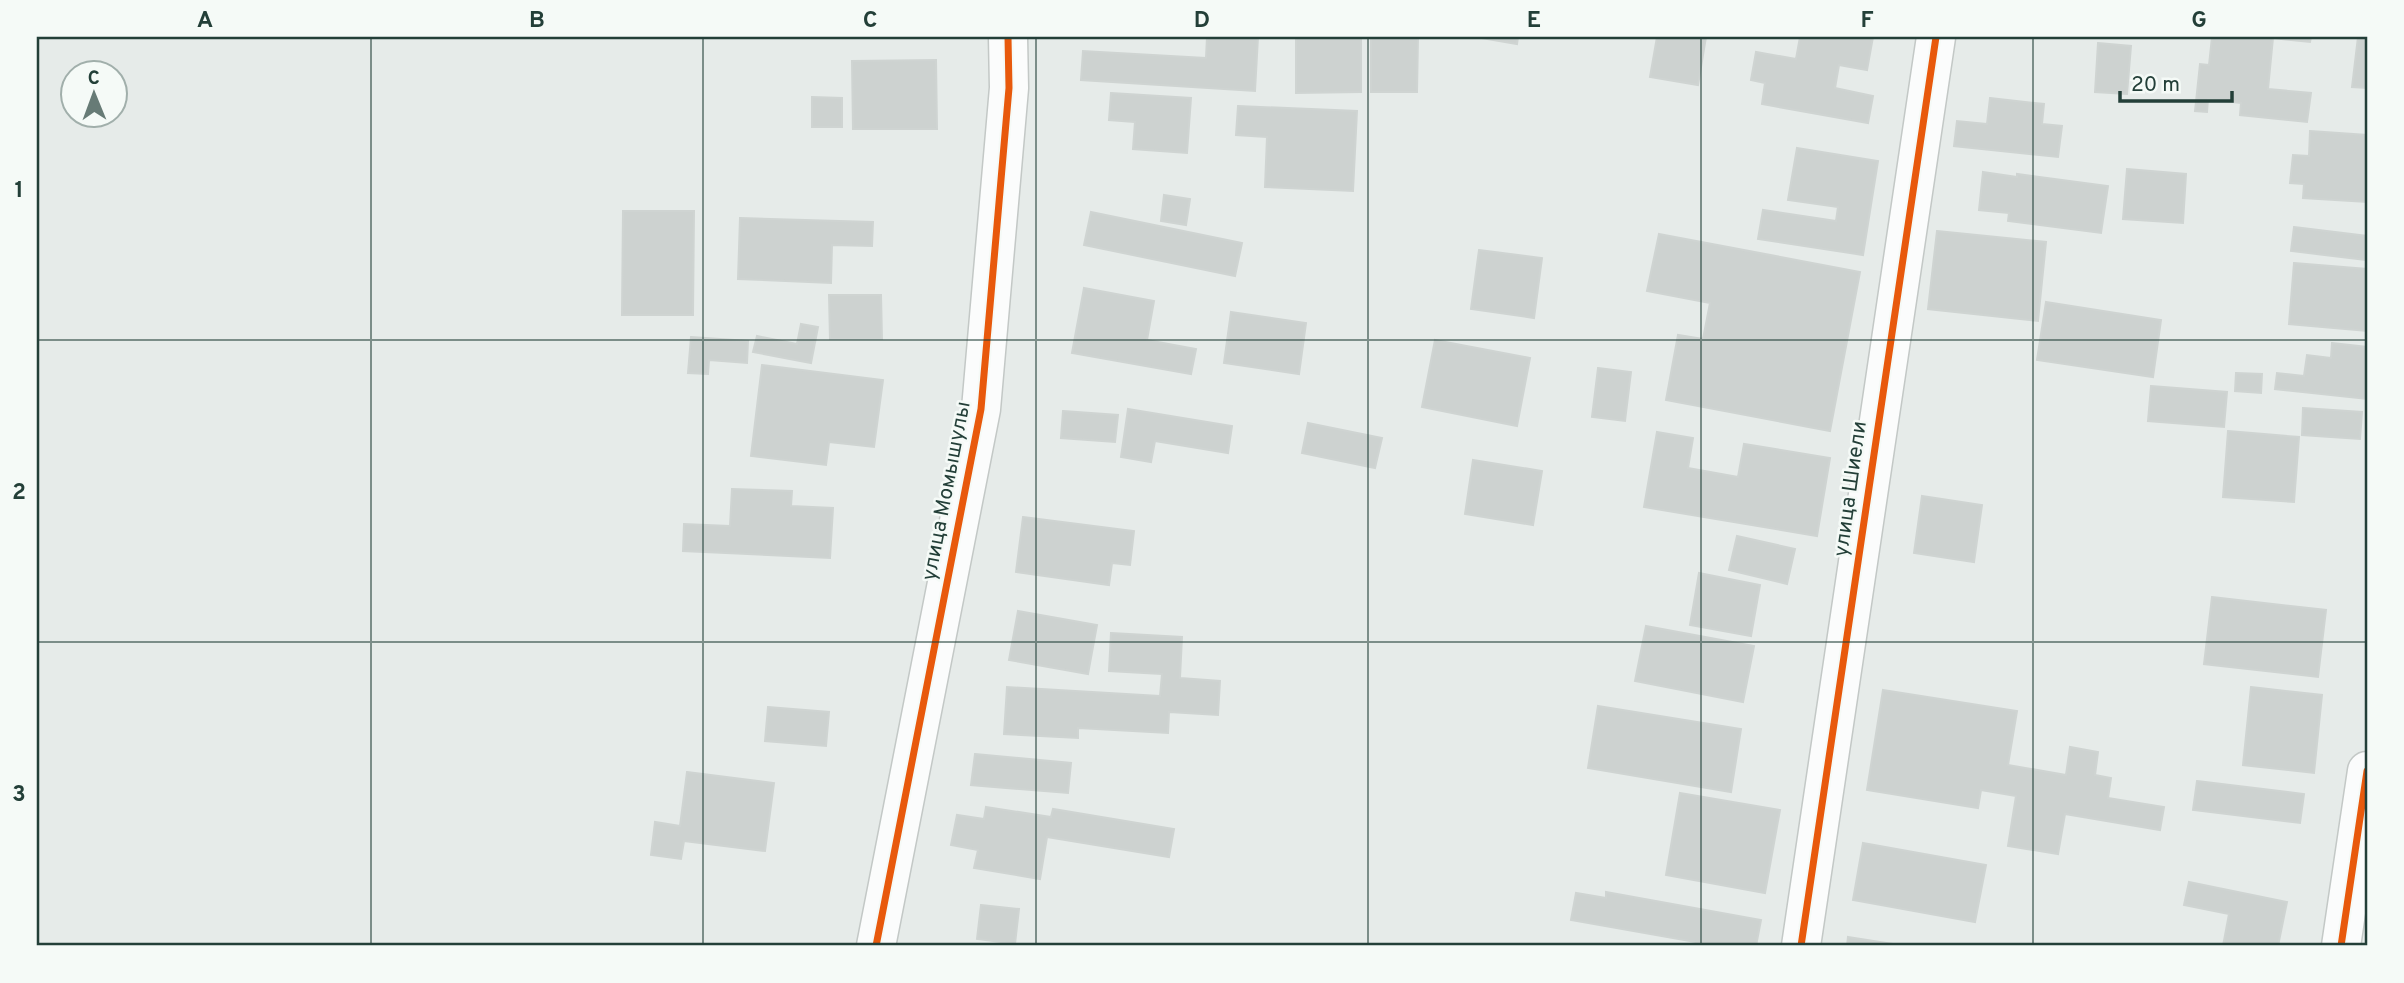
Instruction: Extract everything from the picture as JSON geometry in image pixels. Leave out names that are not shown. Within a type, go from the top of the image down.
[{"type":"street","name":"улица Момышулы","points":[[876,946],[981,410],[1009,88],[1008,37]]},
{"type":"street","name":"улица Шиели","points":[[1801,946],[1936,37]]},
{"type":"street","points":[[2341,946],[2367,771]]},
{"type":"building","points":[[1207,37],[1258,37],[1255,91],[1081,80],[1083,51],[1206,58]]},
{"type":"building","points":[[1296,37],[1361,37],[1361,92],[1296,93]]},
{"type":"building","points":[[1371,37],[1418,37],[1417,92],[1371,92]]},
{"type":"building","points":[[1476,37],[1518,37],[1517,44]]},
{"type":"building","points":[[1657,37],[1706,37],[1698,85],[1650,77]]},
{"type":"building","points":[[1800,37],[1873,37],[1867,70],[1839,65],[1835,88],[1873,96],[1868,123],[1762,104],[1765,83],[1751,80],[1756,52],[1796,59]]},
{"type":"building","points":[[2212,37],[2311,37],[2310,42],[2273,38],[2268,89],[2311,93],[2307,122],[2240,115],[2241,103],[2208,99],[2207,112],[2195,111],[2200,64],[2209,65]]},
{"type":"building","points":[[2358,37],[2367,37],[2367,88],[2352,87]]},
{"type":"building","points":[[2098,43],[2131,46],[2127,94],[2095,92]]},
{"type":"building","points":[[936,60],[937,129],[853,129],[852,61]]},
{"type":"building","points":[[1111,93],[1191,98],[1187,153],[1133,149],[1135,122],[1109,120]]},
{"type":"building","points":[[812,97],[842,98],[842,127],[812,127]]},
{"type":"building","points":[[1990,98],[2044,104],[2042,124],[2062,126],[2058,157],[1954,146],[1957,121],[1987,124]]},
{"type":"building","points":[[1238,106],[1357,111],[1353,191],[1265,187],[1267,137],[1236,135]]},
{"type":"building","points":[[2310,131],[2367,135],[2367,202],[2303,198],[2304,184],[2290,183],[2293,155],[2309,156]]},
{"type":"building","points":[[1797,148],[1878,161],[1863,255],[1758,239],[1763,210],[1836,221],[1838,207],[1788,200]]},
{"type":"building","points":[[2127,169],[2186,174],[2183,223],[2123,219]]},
{"type":"building","points":[[1983,172],[2108,186],[2101,233],[2008,221],[2009,213],[1979,210]]},
{"type":"building","points":[[1164,195],[1190,199],[1186,225],[1161,221]]},
{"type":"building","points":[[623,211],[694,211],[693,315],[622,315]]},
{"type":"building","points":[[1091,212],[1242,243],[1235,276],[1084,245]]},
{"type":"building","points":[[740,218],[873,222],[872,246],[832,245],[831,283],[738,279]]},
{"type":"building","points":[[2294,227],[2367,236],[2367,260],[2291,251]]},
{"type":"building","points":[[1937,231],[2046,242],[2038,321],[1928,309]]},
{"type":"building","points":[[1659,234],[1860,272],[1830,431],[1666,400],[1678,335],[1703,339],[1710,303],[1647,291]]},
{"type":"building","points":[[1479,250],[1542,258],[1534,318],[1471,309]]},
{"type":"building","points":[[2294,263],[2367,269],[2367,331],[2289,324]]},
{"type":"building","points":[[1084,288],[1154,301],[1147,340],[1196,349],[1191,374],[1072,353]]},
{"type":"building","points":[[829,295],[881,295],[882,339],[830,339]]},
{"type":"building","points":[[2046,302],[2161,320],[2153,377],[2037,360]]},
{"type":"building","points":[[1231,312],[1306,323],[1299,374],[1224,363]]},
{"type":"building","points":[[801,324],[818,327],[811,363],[753,352],[757,336],[797,344]]},
{"type":"building","points":[[691,337],[748,341],[747,363],[709,360],[708,374],[688,373]]},
{"type":"building","points":[[1435,340],[1530,358],[1517,426],[1422,407]]},
{"type":"building","points":[[2332,343],[2367,347],[2367,399],[2275,389],[2277,373],[2304,376],[2307,355],[2331,358]]},
{"type":"building","points":[[762,365],[883,380],[874,447],[829,442],[826,465],[751,456]]},
{"type":"building","points":[[1598,368],[1631,372],[1625,421],[1592,417]]},
{"type":"building","points":[[2236,373],[2262,374],[2261,393],[2235,391]]},
{"type":"building","points":[[2151,386],[2227,392],[2224,427],[2148,421]]},
{"type":"building","points":[[2303,408],[2362,412],[2360,439],[2302,435]]},
{"type":"building","points":[[1128,409],[1232,426],[1228,453],[1155,441],[1151,462],[1121,457]]},
{"type":"building","points":[[1063,411],[1118,415],[1115,442],[1061,438]]},
{"type":"building","points":[[1308,423],[1382,438],[1375,468],[1302,453]]},
{"type":"building","points":[[2228,431],[2299,437],[2294,502],[2223,497]]},
{"type":"building","points":[[1657,432],[1693,438],[1688,468],[1738,477],[1744,444],[1830,458],[1817,536],[1644,507]]},
{"type":"building","points":[[1473,460],[1542,471],[1533,525],[1465,514]]},
{"type":"building","points":[[732,489],[792,491],[791,506],[833,508],[830,558],[683,551],[684,524],[730,526]]},
{"type":"building","points":[[1922,496],[1982,505],[1974,562],[1914,553]]},
{"type":"building","points":[[1023,517],[1134,531],[1130,565],[1112,563],[1109,585],[1016,572]]},
{"type":"building","points":[[1737,536],[1795,549],[1787,584],[1729,570]]},
{"type":"building","points":[[1699,573],[1760,585],[1751,636],[1690,625]]},
{"type":"building","points":[[2212,597],[2326,610],[2318,677],[2204,664]]},
{"type":"building","points":[[1018,611],[1097,625],[1088,674],[1009,660]]},
{"type":"building","points":[[1646,626],[1754,646],[1743,702],[1635,681]]},
{"type":"building","points":[[1111,633],[1182,637],[1180,678],[1220,681],[1218,715],[1169,712],[1168,733],[1078,728],[1078,738],[1004,734],[1007,687],[1160,696],[1162,674],[1109,671]]},
{"type":"building","points":[[2251,687],[2322,695],[2314,773],[2243,765]]},
{"type":"building","points":[[1883,690],[2017,711],[2008,765],[2066,775],[2070,747],[2098,752],[2095,775],[2111,778],[2108,798],[2164,807],[2160,830],[2065,814],[2058,854],[2008,846],[2016,796],[1981,790],[1978,808],[1867,790]]},
{"type":"building","points":[[1598,706],[1741,729],[1731,792],[1588,768]]},
{"type":"building","points":[[768,707],[829,712],[826,746],[765,741]]},
{"type":"building","points":[[975,754],[1071,763],[1068,793],[971,785]]},
{"type":"building","points":[[687,772],[774,783],[765,851],[684,841],[681,859],[651,855],[655,822],[680,826]]},
{"type":"building","points":[[2197,781],[2304,794],[2300,823],[2193,810]]},
{"type":"building","points":[[1680,793],[1780,810],[1765,893],[1666,875]]},
{"type":"building","points":[[986,807],[1051,817],[1053,809],[1174,829],[1169,857],[1047,837],[1040,879],[974,868],[978,850],[951,845],[957,815],[984,819]]},
{"type":"building","points":[[1863,843],[1986,865],[1975,922],[1853,900]]},
{"type":"building","points":[[2189,882],[2287,902],[2278,946],[2223,946],[2229,914],[2184,905]]},
{"type":"building","points":[[1606,892],[1761,920],[1756,946],[1718,946],[1571,920],[1576,893],[1606,898]]},
{"type":"building","points":[[981,905],[1019,909],[1015,944],[977,939]]},
{"type":"building","points":[[1848,937],[1900,945],[1900,946],[1847,946]]},
{"type":"cycle path","points":[[876,946],[981,409],[1009,88],[1008,37]]},
{"type":"cycle path","points":[[1801,946],[1936,37]]},
{"type":"cycle path","points":[[2341,946],[2367,771]]}]
